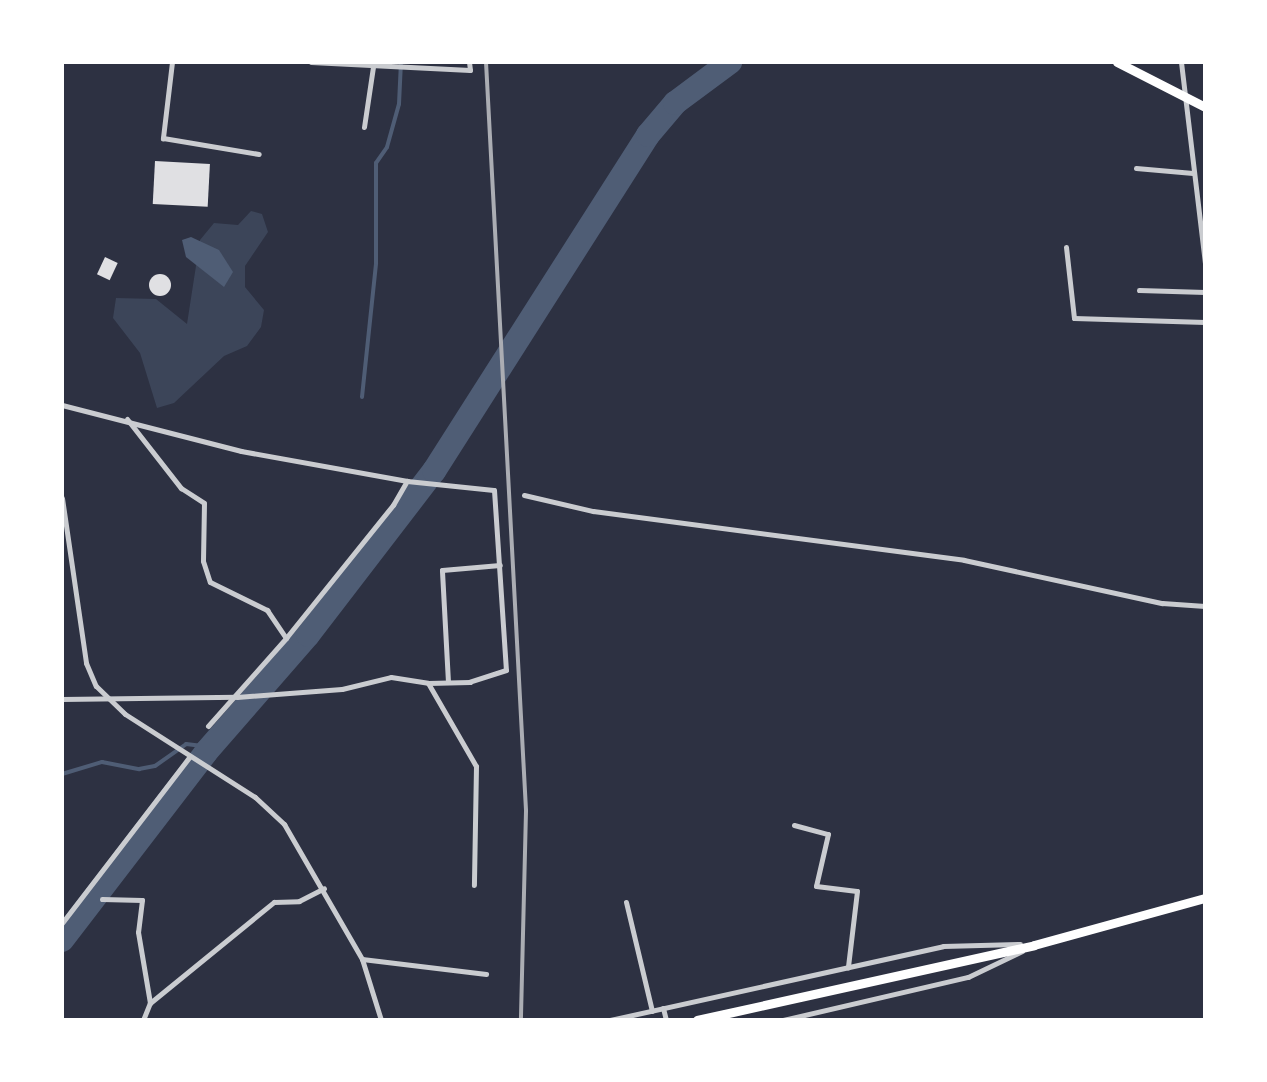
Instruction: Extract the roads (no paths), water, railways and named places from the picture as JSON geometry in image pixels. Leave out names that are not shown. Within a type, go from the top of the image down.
[{"type":"main road","points":[[1117,62],[1205,107]]},
{"type":"main road","points":[[697,1020],[1034,945],[1205,898]]},
{"type":"street","points":[[172,62],[163,138],[259,154]]},
{"type":"street","points":[[311,62],[470,70],[469,62]]},
{"type":"street","points":[[1181,62],[1205,263]]},
{"type":"street","points":[[364,127],[373,67]]},
{"type":"street","points":[[1136,168],[1193,173]]},
{"type":"street","points":[[1066,247],[1074,318],[1205,322]]},
{"type":"street","points":[[1139,290],[1205,292]]},
{"type":"street","points":[[62,405],[126,418],[241,451],[407,481],[494,490],[506,670],[448,682],[428,683],[391,677],[342,689],[239,697],[62,699]]},
{"type":"street","points":[[126,418],[181,488],[204,503],[203,561],[210,582],[267,610],[286,638]]},
{"type":"street","points":[[208,726],[239,697],[393,505],[407,481]]},
{"type":"street","points":[[524,495],[593,511],[964,560],[1162,603],[1205,606]]},
{"type":"street","points":[[62,498],[86,663],[104,697],[255,797],[284,824],[324,888],[362,959],[381,1020]]},
{"type":"street","points":[[448,682],[442,570],[500,565]]},
{"type":"street","points":[[428,683],[476,766],[474,885]]},
{"type":"street","points":[[62,923],[190,756]]},
{"type":"street","points":[[794,825],[828,834],[816,886],[857,891],[848,967]]},
{"type":"street","points":[[143,1020],[150,1003],[274,902],[299,901],[324,888]]},
{"type":"street","points":[[102,899],[142,900],[138,932],[150,1003]]},
{"type":"street","points":[[626,902],[652,1011]]},
{"type":"street","points":[[610,1020],[943,946],[1034,945]]},
{"type":"street","points":[[783,1020],[968,977],[1034,945]]},
{"type":"street","points":[[362,959],[486,974]]},
{"type":"street","points":[[663,1008],[666,1020]]},
{"type":"waterway","points":[[362,397],[376,263],[376,163],[387,147],[399,104],[401,62]]},
{"type":"waterway","points":[[62,940],[206,752],[308,635],[434,471],[648,135],[675,103],[730,62]]},
{"type":"waterway","points":[[62,774],[102,762],[139,769],[155,766],[186,744],[209,747]]},
{"type":"railway","points":[[486,62],[526,811],[521,1020]]}]
